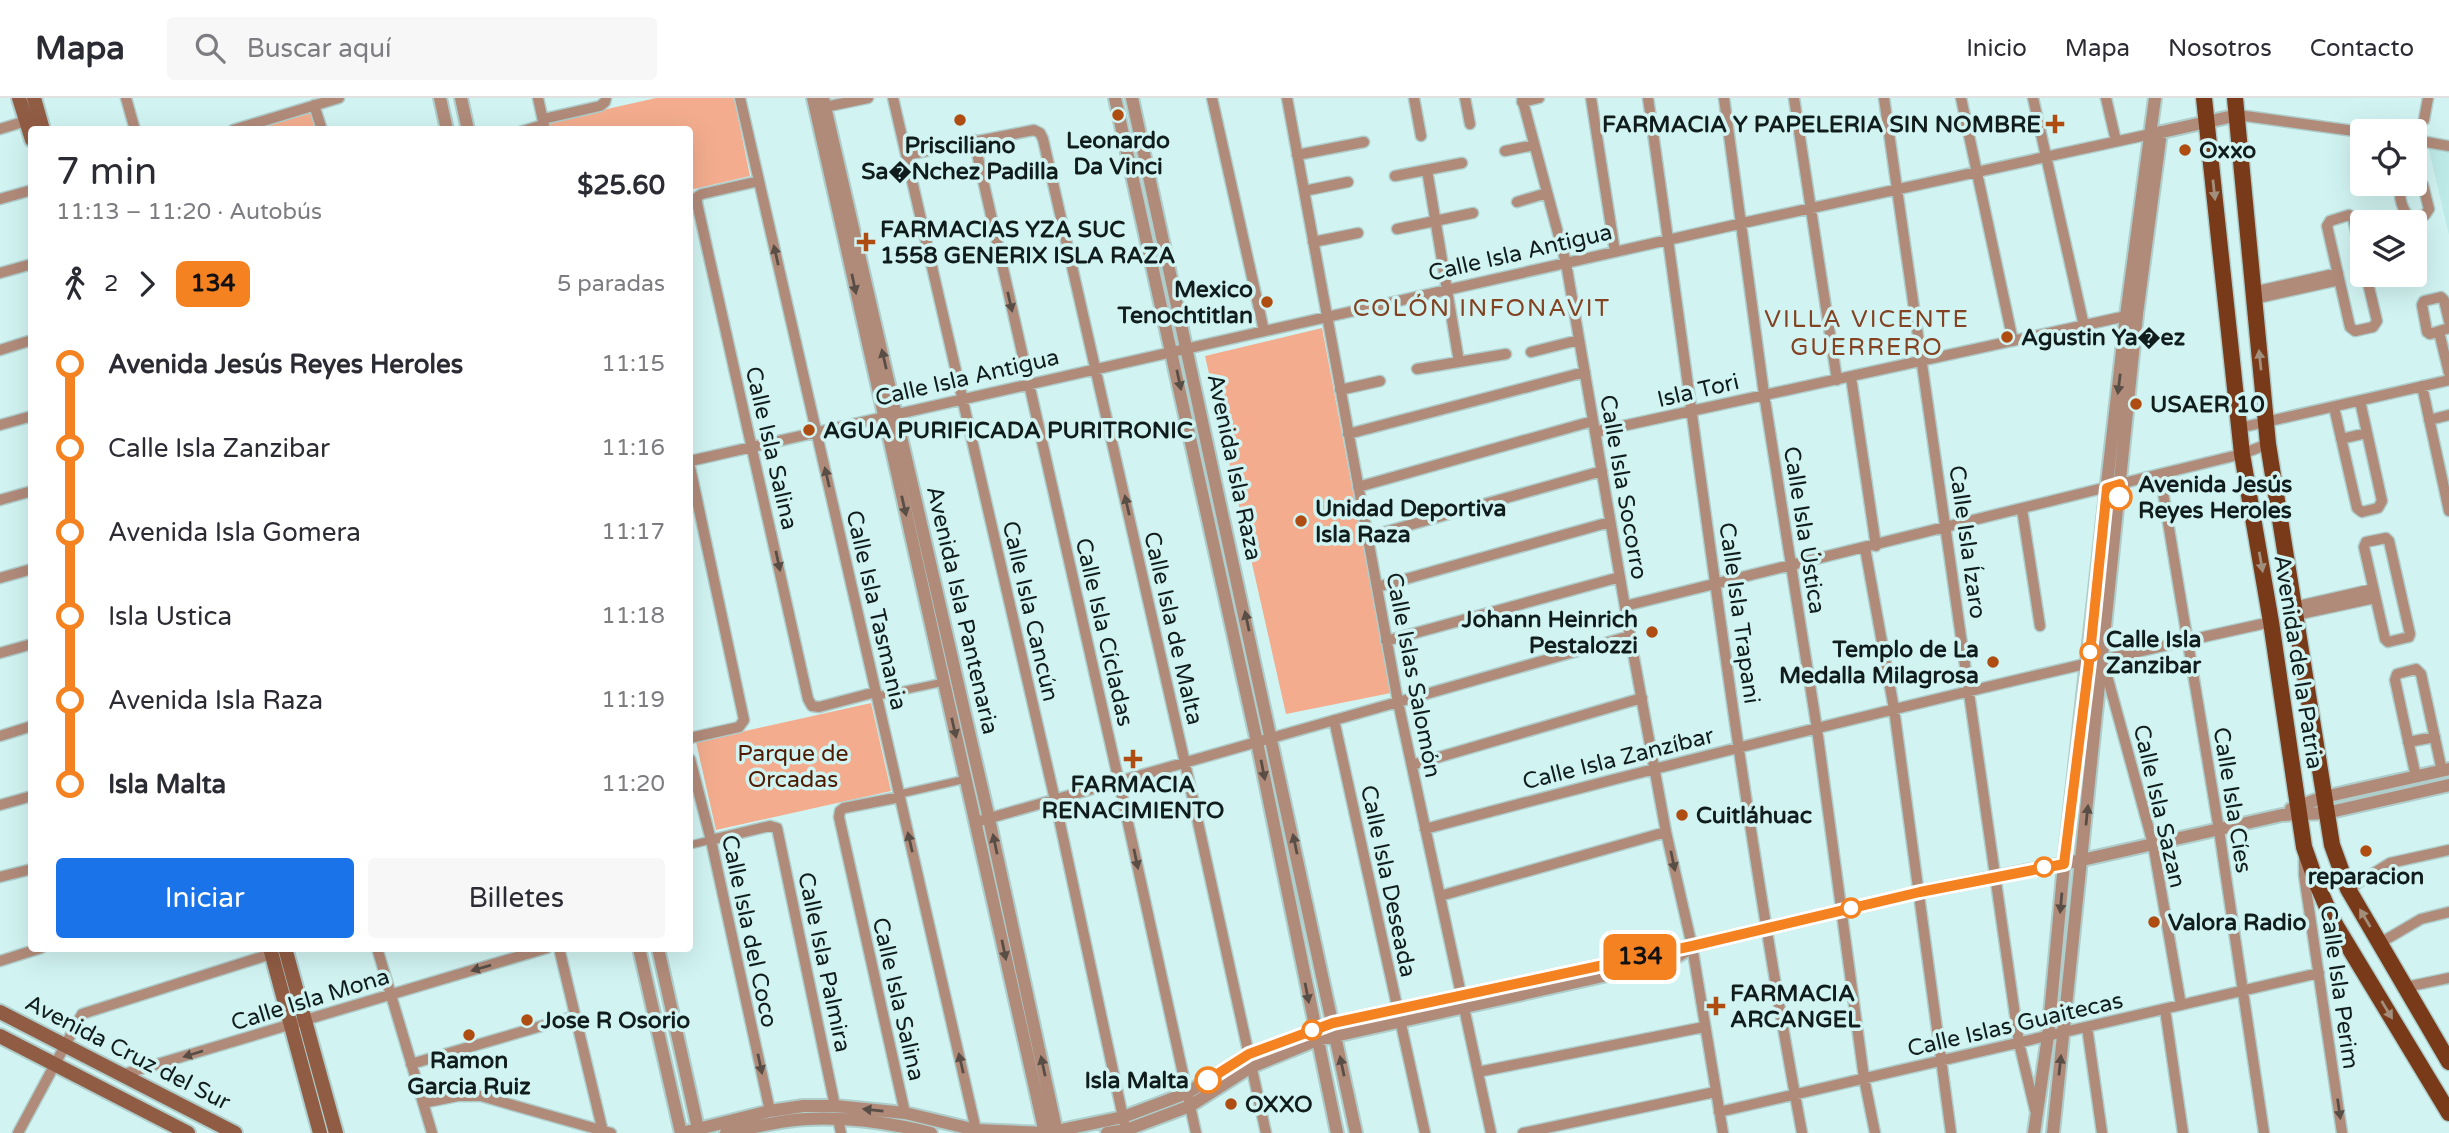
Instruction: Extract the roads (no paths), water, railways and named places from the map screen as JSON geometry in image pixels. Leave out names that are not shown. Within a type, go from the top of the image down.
[{"type":"main road","points":[[19,98],[28,127]]},
{"type":"main road","points":[[34,98],[42,126]]},
{"type":"main road","name":"Avenida de la Patria","points":[[2204,98],[2242,454],[2271,622],[2304,847],[2333,921],[2449,1113]]},
{"type":"main road","name":"Avenida de la Patria","points":[[2235,98],[2268,444],[2332,845],[2348,889],[2449,1062]]},
{"type":"main road","points":[[276,952],[336,1133]]},
{"type":"main road","name":"Avenida Cruz del Sur","points":[[0,1012],[235,1133]]},
{"type":"main road","points":[[299,1022],[320,1133]]},
{"type":"main road","name":"Avenida Cruz del Sur","points":[[0,1035],[188,1133]]},
{"type":"street","points":[[126,98],[134,126]]},
{"type":"street","points":[[246,126],[339,98]]},
{"type":"street","points":[[440,98],[446,126]]},
{"type":"street","points":[[461,98],[467,126]]},
{"type":"street","points":[[538,98],[544,124],[600,106],[606,100]]},
{"type":"street","name":"Calle Isla Tasmania","points":[[740,98],[976,1130]]},
{"type":"street","points":[[819,103],[868,98]]},
{"type":"street","name":"Calle Isla Cancún","points":[[893,98],[1055,800],[1125,1127]]},
{"type":"street","name":"Avenida Isla Raza","points":[[1115,98],[1258,742],[1337,1133]]},
{"type":"street","name":"Avenida Isla Raza","points":[[1132,98],[1356,1133]]},
{"type":"street","points":[[1212,98],[1264,331]]},
{"type":"street","name":"Calle Islas Salomón","points":[[1287,98],[1398,702],[1491,1133]]},
{"type":"street","points":[[1414,98],[1421,136]]},
{"type":"street","points":[[1465,98],[1470,124]]},
{"type":"street","points":[[1522,100],[1539,98]]},
{"type":"street","points":[[1591,98],[1615,252]]},
{"type":"street","name":"Calle Isla Trapani","points":[[1648,98],[1715,585],[1766,929],[1802,1133]]},
{"type":"street","name":"Calle Isla Ústica","points":[[1724,98],[1765,394],[1817,729],[1864,1078],[1875,1133]]},
{"type":"street","points":[[1794,98],[1837,380]]},
{"type":"street","name":"Calle Isla Ízaro","points":[[1884,98],[2019,1042],[2036,1114]]},
{"type":"street","points":[[1961,98],[2014,341]]},
{"type":"street","points":[[2033,98],[2084,326]]},
{"type":"street","points":[[2106,98],[2116,142]]},
{"type":"street","points":[[2034,1133],[2049,1036],[2064,864],[2107,488],[2156,133],[2155,98]]},
{"type":"street","points":[[2424,119],[2428,98]]},
{"type":"street","name":"Calle Isla Socorro","points":[[1522,100],[1566,263],[1630,636],[1666,832],[1692,946],[1723,1133]]},
{"type":"street","name":"Avenida Isla Pantenaria","points":[[819,103],[890,415],[989,818],[1051,1132]]},
{"type":"street","points":[[314,105],[321,126]]},
{"type":"street","name":"Calle Isla Antigua","points":[[693,460],[1743,223],[2238,115],[2350,130]]},
{"type":"street","points":[[0,129],[26,121]]},
{"type":"street","name":"Calle Isla de Malta","points":[[974,140],[1034,130],[1040,133],[1096,369],[1266,1133]]},
{"type":"street","points":[[906,155],[974,140]]},
{"type":"street","name":"Calle Isla Cícladas","points":[[974,140],[1195,1133]]},
{"type":"street","points":[[1297,155],[1364,142]]},
{"type":"street","points":[[2427,142],[2449,146]]},
{"type":"street","points":[[1505,151],[1534,145]]},
{"type":"street","points":[[1395,176],[1462,163]]},
{"type":"street","points":[[1427,170],[1459,362]]},
{"type":"street","name":"Calle Isla Salina","points":[[759,181],[697,197],[808,699],[812,706],[819,708],[877,694]]},
{"type":"street","points":[[1304,191],[1348,182]]},
{"type":"street","points":[[0,199],[28,191]]},
{"type":"street","points":[[1517,202],[1547,193]]},
{"type":"street","points":[[1397,229],[1473,213]]},
{"type":"street","points":[[2350,216],[2330,221],[2327,226],[2350,327],[2355,331],[2373,327],[2377,320],[2369,287]]},
{"type":"street","points":[[1313,242],[1358,233]]},
{"type":"street","points":[[0,274],[28,265]]},
{"type":"street","points":[[2253,295],[2339,276]]},
{"type":"street","points":[[2239,428],[2449,380],[2444,330],[2430,334],[2427,332],[2422,305],[2424,301],[2441,297],[2449,321]]},
{"type":"street","points":[[2053,1133],[2120,484],[2132,315]]},
{"type":"street","name":"Isla Tori","points":[[1358,487],[1594,427],[1693,411],[2132,315]]},
{"type":"street","points":[[1531,352],[1579,340]]},
{"type":"street","points":[[0,350],[28,341]]},
{"type":"street","points":[[1417,369],[1506,354]]},
{"type":"street","points":[[1348,434],[1585,372]]},
{"type":"street","points":[[1851,377],[1870,547],[1920,892],[1951,1133]]},
{"type":"street","points":[[1340,390],[1380,381]]},
{"type":"street","points":[[2422,386],[2449,511]]},
{"type":"street","points":[[2334,407],[2357,508],[2362,512],[2378,508],[2382,501],[2360,401]]},
{"type":"street","name":"Avenida Isla Pantenaria","points":[[890,415],[944,682],[1051,1132]]},
{"type":"street","points":[[2429,420],[2449,415]]},
{"type":"street","points":[[0,425],[28,417]]},
{"type":"street","points":[[2341,439],[2367,433]]},
{"type":"street","points":[[1625,606],[2242,454],[2268,444]]},
{"type":"street","points":[[1367,537],[1602,471]]},
{"type":"street","name":"Calle Isla Cíes","points":[[2160,474],[2219,830],[2264,1133]]},
{"type":"street","points":[[693,481],[744,723],[739,727],[693,737]]},
{"type":"street","points":[[0,500],[28,492]]},
{"type":"street","points":[[2022,509],[2040,626]]},
{"type":"street","points":[[1377,587],[1610,522]]},
{"type":"street","points":[[2386,538],[2389,541],[2409,637],[2388,642],[2385,639],[2374,593],[2364,547],[2366,542],[2386,538]]},
{"type":"street","points":[[0,578],[28,570]]},
{"type":"street","points":[[1387,641],[1620,577]]},
{"type":"street","points":[[2295,611],[2374,593]]},
{"type":"street","name":"Calle Isla Zanzíbar","points":[[1425,829],[1654,768],[1894,709],[2271,622]]},
{"type":"street","points":[[976,822],[1630,636]]},
{"type":"street","points":[[0,653],[28,645]]},
{"type":"street","name":"Calle Isla Sazan","points":[[2103,660],[2153,844],[2180,1005]]},
{"type":"street","points":[[2325,805],[2445,770],[2434,737],[2421,674],[2416,670],[2397,674],[2395,680],[2416,777]]},
{"type":"street","points":[[877,694],[944,682]]},
{"type":"street","points":[[1412,765],[1642,698]]},
{"type":"street","name":"Calle Isla Deseada","points":[[1334,720],[1425,1133]]},
{"type":"street","points":[[0,736],[28,727]]},
{"type":"street","points":[[2409,742],[2434,737]]},
{"type":"street","name":"Calle Isla del Coco","points":[[693,771],[711,840],[772,1123]]},
{"type":"street","points":[[900,796],[966,779]]},
{"type":"street","points":[[1107,1133],[1188,1100],[1250,1060],[1398,1008],[1463,1001],[1670,961],[1692,946],[1920,892],[2064,864],[2298,810],[2449,785]]},
{"type":"street","name":"Calle Isla Salina","points":[[900,796],[844,808],[839,817],[905,1113]]},
{"type":"street","points":[[0,805],[28,797]]},
{"type":"street","name":"Calle Isla Palmira","points":[[711,840],[775,826],[778,831],[841,1133]]},
{"type":"street","points":[[1440,896],[1666,832]]},
{"type":"street","points":[[693,844],[711,840]]},
{"type":"street","name":"Calle Isla Perim","points":[[2304,847],[2304,875],[2342,1133]]},
{"type":"street","points":[[2348,889],[2390,863],[2449,850]]},
{"type":"street","points":[[0,877],[28,870]]},
{"type":"street","points":[[2380,943],[2421,919],[2449,912]]},
{"type":"street","points":[[0,961],[28,952]]},
{"type":"street","points":[[18,1133],[64,1044],[79,1018],[87,1012],[269,952]]},
{"type":"street","points":[[378,952],[432,1133]]},
{"type":"street","name":"Calle Isla Mona","points":[[124,1074],[534,952]]},
{"type":"street","points":[[560,952],[606,1132]]},
{"type":"street","points":[[640,952],[682,1133],[772,1123]]},
{"type":"street","points":[[659,952],[699,1131]]},
{"type":"street","name":"Calle Islas Guaitecas","points":[[1719,1112],[2319,973]]},
{"type":"street","points":[[2406,987],[2449,978]]},
{"type":"street","points":[[1334,1029],[1401,1021],[1463,1001]]},
{"type":"street","points":[[2165,1009],[2183,1133]]},
{"type":"street","points":[[411,1064],[576,1016]]},
{"type":"street","points":[[1478,1072],[1704,1027]]},
{"type":"street","points":[[2087,1027],[2102,1133]]},
{"type":"street","points":[[1523,1133],[1715,1092]]},
{"type":"street","points":[[423,1103],[458,1096],[481,1096],[606,1132]]},
{"type":"street","points":[[726,1133],[772,1123],[804,1112],[905,1113],[940,1127],[976,1130],[1051,1132],[1125,1127]]},
{"type":"street","points":[[837,1112],[931,1133]]},
{"type":"place","name":"Leonardo Da Vinci","points":[[1118,115]]},
{"type":"place","name":"Prisciliano Sa�Nchez Padilla","points":[[960,120]]},
{"type":"place","name":"FARMACIA Y PAPELERIA SIN NOMBRE","points":[[2055,124]]},
{"type":"place","name":"Oxxo","points":[[2185,150]]},
{"type":"place","name":"FARMACIAS YZA SUC 1558 GENERIX ISLA RAZA","points":[[866,242]]},
{"type":"place","name":"Mexico Tenochtitlan","points":[[1267,302]]},
{"type":"place","name":"Agustin Ya�ez","points":[[2007,337]]},
{"type":"place","name":"USAER 10","points":[[2136,404]]},
{"type":"place","name":"AGUA PURIFICADA PURITRONIC","points":[[809,430]]},
{"type":"place","name":"Avenida Jesús Reyes Heroles","points":[[2119,497]]},
{"type":"place","name":"Unidad Deportiva Isla Raza","points":[[1301,521]]},
{"type":"place","name":"Johann Heinrich Pestalozzi","points":[[1652,632]]},
{"type":"place","name":"Calle Isla Zanzibar","points":[[2090,652]]},
{"type":"place","name":"Templo de La Medalla Milagrosa","points":[[1993,662]]},
{"type":"place","name":"FARMACIA RENACIMIENTO","points":[[1133,759]]},
{"type":"place","name":"Cuitláhuac","points":[[1682,815]]},
{"type":"place","name":"reparacion","points":[[2366,851]]},
{"type":"place","name":"Valora Radio","points":[[2154,922]]},
{"type":"place","name":"FARMACIA ARCANGEL","points":[[1716,1006]]},
{"type":"place","name":"Jose R Osorio","points":[[527,1020]]},
{"type":"place","name":"Ramon Garcia Ruiz","points":[[469,1035]]},
{"type":"place","name":"Isla Malta","points":[[1208,1080]]},
{"type":"place","name":"OXXO","points":[[1231,1104]]},
{"type":"district","name":"COLÓN INFONAVIT","points":[[1482,308]]},
{"type":"district","name":"VILLA VICENTE GUERRERO","points":[[1867,333]]},
{"type":"park label","name":"Parque de Orcadas","points":[[793,766]]}]
